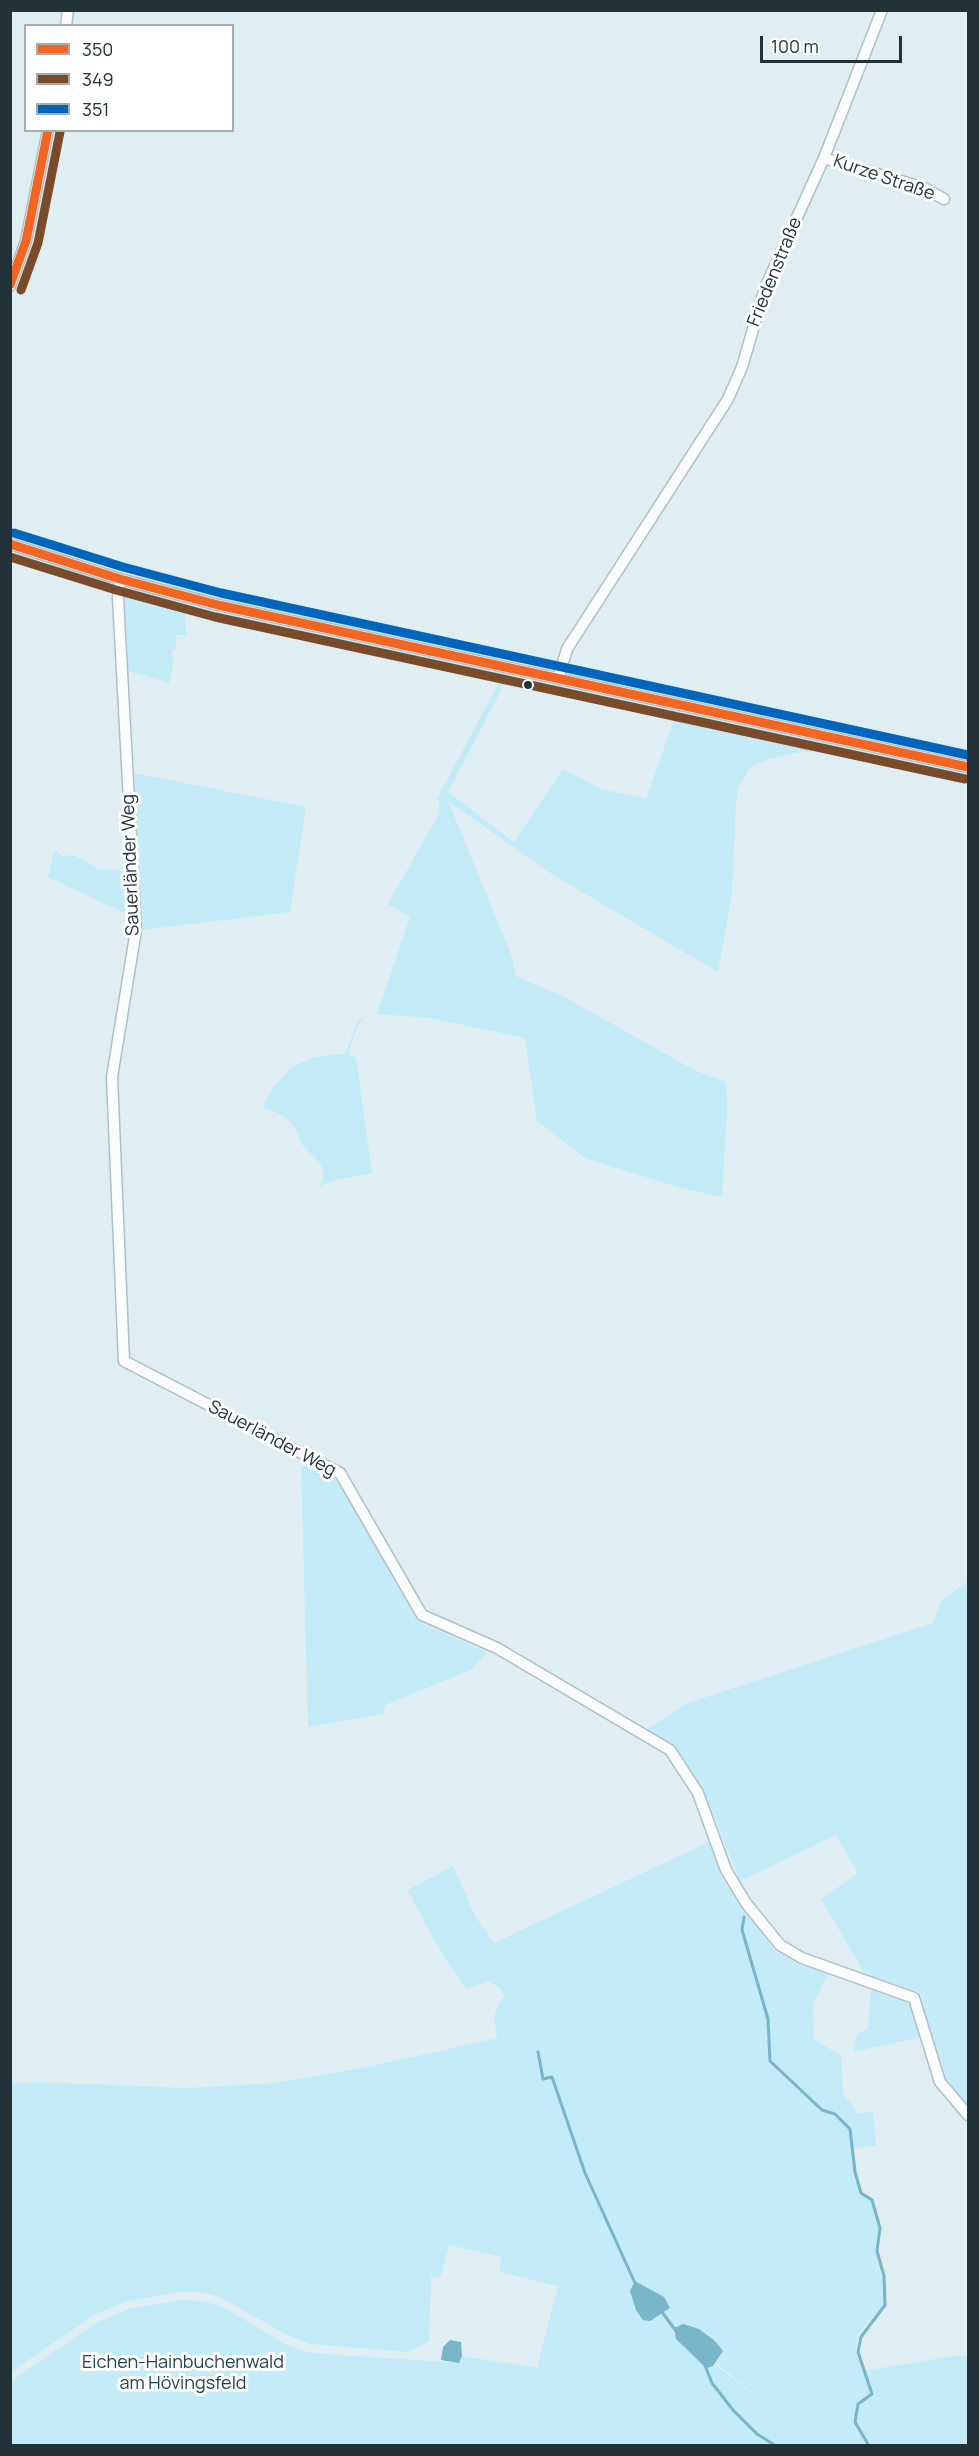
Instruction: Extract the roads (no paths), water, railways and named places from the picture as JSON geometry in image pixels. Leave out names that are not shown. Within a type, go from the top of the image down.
[{"type":"street","name":"Friedenstraße","points":[[558,678],[567,649],[728,399],[742,367],[765,288],[824,158],[882,10]]},
{"type":"street","points":[[10,286],[26,241],[48,132]]},
{"type":"street","name":"Kurze Straße","points":[[824,158],[924,188],[944,199]]},
{"type":"street","points":[[10,544],[120,579],[228,607],[969,767]]},
{"type":"street","name":"Sauerländer Weg","points":[[120,579],[118,598],[136,930],[112,1077],[124,1361],[340,1473],[422,1615],[497,1648],[670,1750],[698,1792],[726,1870],[746,1903],[780,1945],[802,1958],[914,1998],[940,2082],[969,2115]]},
{"type":"waterway","points":[[744,1917],[742,1930],[768,2019],[770,2061],[822,2110],[835,2114],[850,2129],[855,2172],[861,2193],[872,2200],[880,2228],[877,2251],[884,2276],[885,2305],[861,2337],[858,2352],[872,2394],[858,2404],[855,2422],[869,2446]]},
{"type":"waterway","points":[[538,2052],[543,2079],[552,2077],[585,2173],[635,2283]]},
{"type":"waterway","points":[[662,2312],[676,2331]]},
{"type":"waterway","points":[[705,2365],[712,2383],[733,2410],[757,2434],[776,2446]]},
{"type":"park label","name":"Eichen-Hainbuchenwald am Hövingsfeld","points":[[183,2373]]}]
